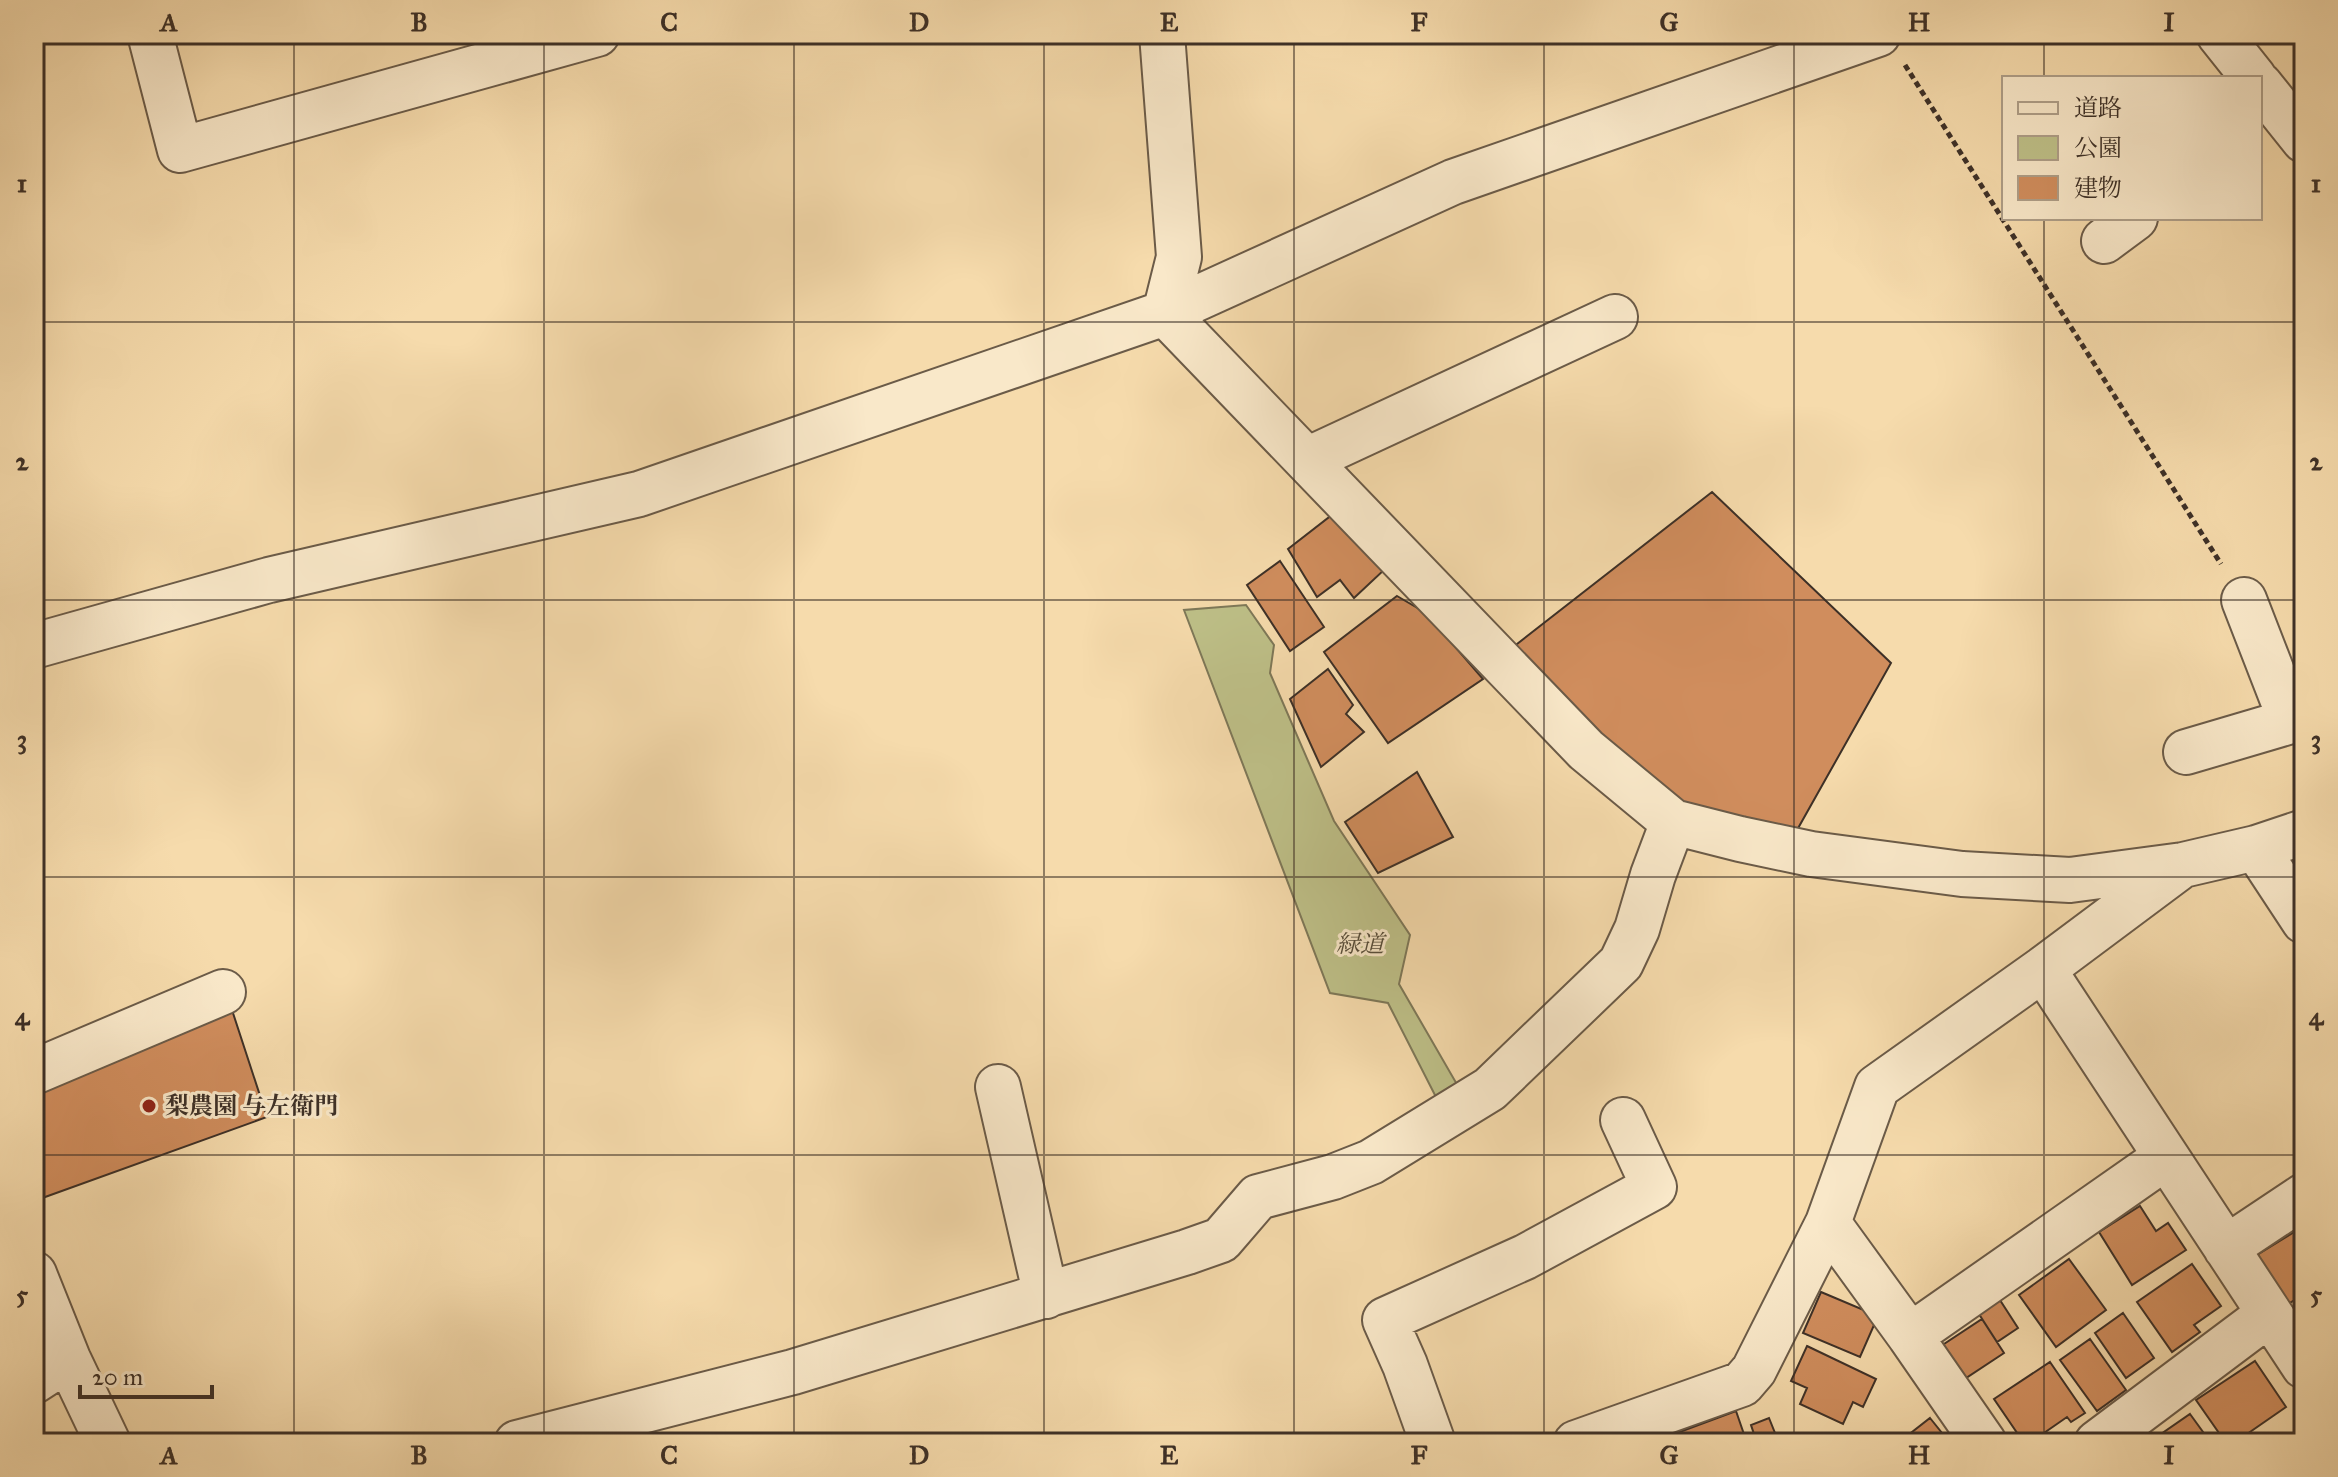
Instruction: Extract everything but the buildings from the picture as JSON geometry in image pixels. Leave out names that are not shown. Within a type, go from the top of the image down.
[{"type":"street","points":[[150,34],[180,150],[597,34]]},
{"type":"street","points":[[1162,34],[1179,257],[1165,313]]},
{"type":"street","points":[[2219,34],[2249,76]]},
{"type":"street","points":[[34,646],[269,580],[639,494],[1165,313],[1453,182],[1890,48]]},
{"type":"street","points":[[1165,313],[1586,750],[1673,822],[1811,854],[1962,874],[2070,880],[2183,865],[2256,848],[2304,832]]},
{"type":"street","points":[[1307,460],[1615,317]]},
{"type":"street","points":[[2186,752],[2298,718],[2244,600]]},
{"type":"street","points":[[517,1443],[584,1434],[1046,1296],[1221,1240],[1258,1197],[1333,1177],[1371,1162],[1490,1089],[1621,963],[1637,929],[1673,822]]},
{"type":"street","points":[[2256,848],[2304,921]]},
{"type":"street","points":[[1576,1443],[1742,1384],[1754,1370],[1828,1223],[1877,1087],[2183,865]]},
{"type":"street","points":[[2043,969],[2304,1366]]},
{"type":"street","points":[[34,1072],[223,992]]},
{"type":"street","points":[[998,1087],[1046,1296]]},
{"type":"street","points":[[1433,1443],[1385,1320],[1525,1257],[1654,1187],[1623,1120]]},
{"type":"street","points":[[1910,1336],[2166,1157]]},
{"type":"street","points":[[2226,1248],[2304,1196]]},
{"type":"street","points":[[1828,1223],[1984,1443]]},
{"type":"street","points":[[34,1274],[51,1370],[108,1443]]},
{"type":"street","points":[[2097,1443],[2269,1314]]},
{"type":"path","points":[[1890,48],[2244,600]]},
{"type":"green space","name":"緑道","points":[[1246,605],[1274,645],[1270,673],[1334,821],[1410,935],[1399,984],[1462,1093],[1437,1099],[1388,1003],[1330,993],[1184,610]]},
{"type":"place","name":"梨農園 与左衛門","points":[[149,1106]]}]
